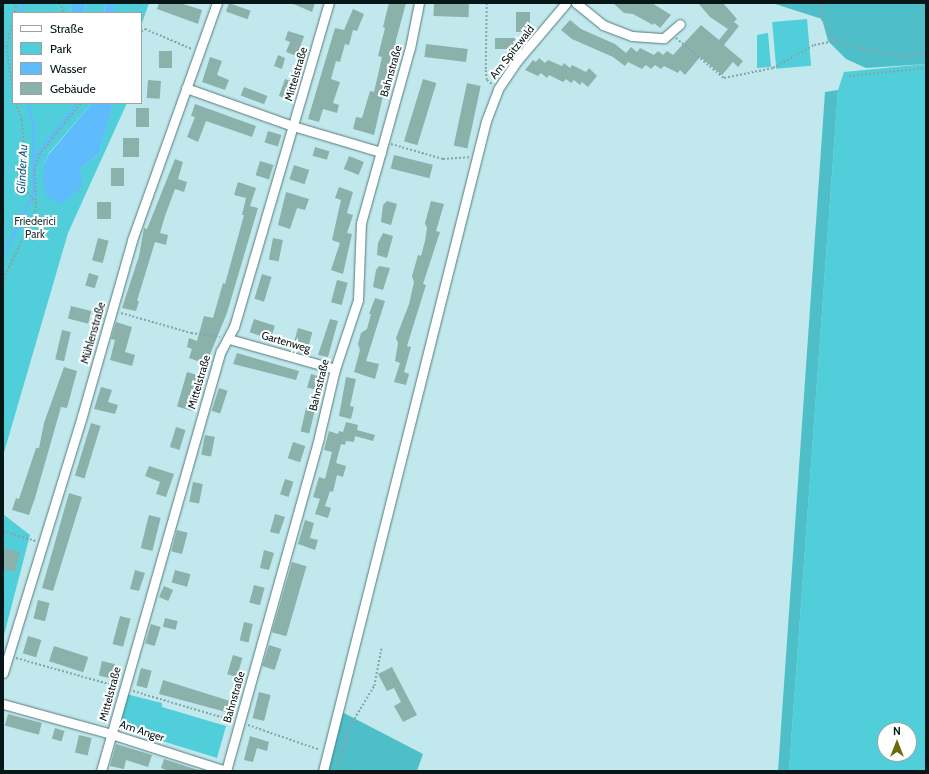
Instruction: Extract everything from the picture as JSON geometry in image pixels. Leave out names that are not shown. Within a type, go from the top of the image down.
[{"type":"street","name":"Mühlenstraße","points":[[3,673],[43,543],[132,240],[217,3]]},
{"type":"street","name":"Mittelstraße","points":[[101,771],[221,351],[229,339],[328,3]]},
{"type":"street","name":"Bahnstraße","points":[[226,771],[319,437],[335,369],[358,300],[361,223],[410,48],[419,3]]},
{"type":"street","name":"Am Spitzwald","points":[[323,771],[486,121],[502,84],[566,3]]},
{"type":"street","points":[[576,3],[599,23],[623,34],[660,39],[672,34],[680,24]]},
{"type":"street","points":[[186,88],[293,126],[381,152]]},
{"type":"street","name":"Gartenweg","points":[[229,339],[335,369]]},
{"type":"street","name":"Am Anger","points":[[3,704],[111,734],[226,771]]},
{"type":"path","points":[[59,3],[64,12]]},
{"type":"path","points":[[487,3],[487,80]]},
{"type":"path","points":[[822,3],[822,19],[835,41]]},
{"type":"path","points":[[12,23],[6,46],[12,86]]},
{"type":"path","points":[[142,31],[144,29],[190,47],[199,53]]},
{"type":"path","points":[[672,34],[724,78],[773,68],[814,45],[835,41],[865,50],[905,56],[926,52]]},
{"type":"path","points":[[849,76],[926,68]]},
{"type":"path","points":[[16,104],[22,120],[25,158],[18,182],[21,188],[28,192],[36,204]]},
{"type":"path","points":[[3,279],[34,216],[36,204],[34,170],[39,155],[80,104]]},
{"type":"path","points":[[384,142],[443,159],[477,157]]},
{"type":"path","points":[[112,309],[192,333],[229,339]]},
{"type":"path","points":[[3,531],[43,543]]},
{"type":"path","points":[[336,771],[350,726],[374,686],[381,649]]},
{"type":"path","points":[[239,723],[283,735],[327,753]]},
{"type":"green space","name":"Friederici Park","points":[[3,3],[70,3],[72,12],[12,12],[12,104],[91,104],[49,153],[44,164],[80,169],[99,154],[113,104],[127,104],[68,233],[3,456]]},
{"type":"green space","points":[[86,3],[106,3],[104,12],[84,12]]},
{"type":"green space","points":[[114,3],[149,3],[142,23],[142,12],[114,12]]},
{"type":"green space","points":[[807,19],[811,66],[776,69],[772,22]]},
{"type":"green space","points":[[768,33],[771,67],[757,68],[757,35]]},
{"type":"green space","points":[[926,64],[926,771],[789,771],[838,90],[844,72]]},
{"type":"green space","points":[[3,514],[30,535],[3,639]]},
{"type":"green space","points":[[126,694],[162,703],[162,707],[226,726],[217,758],[117,727]]},
{"type":"shaded area","points":[[772,3],[926,3],[926,64],[866,68],[846,59],[828,41],[822,19]]},
{"type":"shaded area","points":[[838,90],[789,771],[778,771],[825,92]]},
{"type":"shaded area","points":[[342,712],[423,754],[417,771],[327,771]]},
{"type":"water","points":[[70,3],[86,3],[84,12],[72,12]]},
{"type":"water","points":[[106,3],[114,3],[114,12],[104,12]]},
{"type":"water","points":[[91,104],[113,104],[99,154],[80,169],[82,186],[62,204],[47,197],[43,183],[44,164],[49,154]]},
{"type":"building","points":[[159,3],[180,3],[202,10],[198,24],[157,9]]},
{"type":"building","points":[[229,3],[251,11],[248,19],[226,11]]},
{"type":"building","points":[[291,3],[315,3],[312,12]]},
{"type":"building","points":[[389,3],[406,3],[396,40],[388,87],[385,87],[374,135],[353,129],[356,117],[362,118],[370,91],[374,92],[382,57],[378,56]]},
{"type":"building","points":[[434,3],[469,4],[469,17],[434,16]]},
{"type":"building","points":[[613,3],[652,3],[671,15],[660,28],[654,23],[653,25],[633,14],[624,13]]},
{"type":"building","points":[[698,3],[723,3],[737,19],[734,22],[739,26],[724,45],[743,61],[738,67],[733,62],[722,75],[700,57],[685,75],[680,70],[678,73],[664,66],[661,69],[655,65],[651,69],[646,65],[642,69],[628,62],[625,66],[613,57],[572,39],[561,30],[570,20],[581,29],[615,44],[626,53],[631,47],[637,52],[640,48],[654,55],[658,51],[663,55],[667,51],[673,55],[701,25],[719,40],[728,29],[710,17]]},
{"type":"building","points":[[353,9],[364,14],[357,31],[353,30],[349,45],[345,44],[340,62],[336,61],[331,79],[340,82],[333,103],[339,105],[337,113],[323,109],[319,122],[308,119],[335,28],[344,30]]},
{"type":"building","points":[[516,12],[530,12],[530,32],[516,32]]},
{"type":"building","points":[[288,31],[304,36],[297,56],[286,52],[290,42],[285,40]]},
{"type":"building","points":[[495,38],[515,38],[515,49],[495,49]]},
{"type":"building","points":[[426,44],[468,49],[466,62],[424,57]]},
{"type":"building","points":[[159,51],[172,51],[172,68],[159,68]]},
{"type":"building","points":[[278,55],[285,58],[282,69],[274,66]]},
{"type":"building","points":[[210,57],[222,61],[217,75],[229,80],[225,90],[202,82]]},
{"type":"building","points":[[539,58],[545,63],[548,60],[562,66],[564,63],[570,68],[572,65],[586,72],[589,68],[597,76],[588,87],[582,82],[580,85],[574,80],[571,83],[566,79],[563,82],[549,75],[547,78],[541,73],[538,76],[525,70],[533,60],[536,62]]},
{"type":"building","points":[[285,79],[296,83],[290,100],[279,96]]},
{"type":"building","points":[[423,79],[436,83],[417,145],[404,141]]},
{"type":"building","points":[[148,80],[161,81],[160,99],[147,98]]},
{"type":"building","points":[[467,83],[481,86],[467,149],[454,146]]},
{"type":"building","points":[[244,87],[267,96],[264,104],[241,95]]},
{"type":"building","points":[[195,104],[256,126],[252,137],[206,121],[198,142],[187,137],[195,117],[191,116]]},
{"type":"building","points":[[136,108],[149,108],[149,127],[136,127]]},
{"type":"building","points":[[268,131],[281,135],[278,147],[264,142]]},
{"type":"building","points":[[123,138],[139,138],[139,157],[123,157]]},
{"type":"building","points":[[315,147],[329,151],[327,160],[313,156]]},
{"type":"building","points":[[394,155],[433,165],[429,178],[391,169]]},
{"type":"building","points":[[349,156],[364,162],[359,175],[344,169]]},
{"type":"building","points":[[175,159],[183,162],[178,179],[187,182],[184,192],[175,189],[165,216],[160,233],[168,235],[166,245],[155,242],[137,301],[139,301],[136,311],[122,308],[139,256],[144,228],[147,229]]},
{"type":"building","points":[[260,161],[273,165],[269,179],[256,175]]},
{"type":"building","points":[[294,165],[309,170],[305,184],[289,179]]},
{"type":"building","points":[[111,168],[124,168],[124,186],[111,186]]},
{"type":"building","points":[[238,182],[256,188],[250,206],[258,208],[227,313],[206,364],[189,358],[192,349],[187,347],[189,338],[197,341],[204,316],[213,318],[223,283],[225,284],[244,215],[242,215],[246,198],[234,195]]},
{"type":"building","points":[[339,187],[353,192],[347,213],[353,215],[347,233],[352,234],[343,274],[331,270],[340,243],[332,240],[341,200],[335,198]]},
{"type":"building","points":[[286,192],[309,199],[305,210],[297,208],[290,229],[278,225]]},
{"type":"building","points":[[387,201],[397,204],[391,225],[381,222],[383,205]]},
{"type":"building","points":[[431,201],[444,204],[436,231],[440,232],[423,284],[426,285],[407,346],[411,347],[404,372],[409,374],[406,385],[394,382],[400,363],[395,361],[398,343],[396,338],[409,304],[414,282],[412,276],[418,255],[421,256],[425,241],[427,228],[425,223]]},
{"type":"building","points":[[97,202],[111,202],[111,219],[97,219]]},
{"type":"building","points":[[383,233],[393,236],[387,258],[377,255],[378,243]]},
{"type":"building","points":[[98,238],[109,241],[103,263],[92,260]]},
{"type":"building","points":[[273,238],[283,240],[279,262],[269,260]]},
{"type":"building","points":[[379,266],[390,268],[383,290],[373,287],[376,270]]},
{"type":"building","points":[[89,273],[99,276],[95,288],[85,285]]},
{"type":"building","points":[[262,274],[272,277],[264,302],[254,299]]},
{"type":"building","points":[[337,280],[348,283],[342,305],[331,302]]},
{"type":"building","points":[[375,298],[385,301],[366,361],[379,364],[375,379],[354,372],[360,350],[358,344],[361,333],[367,329],[371,314],[369,314]]},
{"type":"building","points":[[71,306],[91,311],[88,324],[68,319]]},
{"type":"building","points":[[254,319],[275,326],[271,339],[250,332]]},
{"type":"building","points":[[330,319],[338,321],[328,357],[318,355]]},
{"type":"building","points":[[116,322],[132,327],[125,352],[135,355],[132,366],[110,360],[115,340],[111,339]]},
{"type":"building","points":[[298,328],[312,332],[309,345],[294,340]]},
{"type":"building","points":[[62,330],[71,332],[64,361],[55,359]]},
{"type":"building","points":[[237,353],[299,371],[296,380],[233,364]]},
{"type":"building","points":[[64,367],[77,371],[67,408],[61,407],[29,515],[12,510],[16,498],[19,499],[36,448],[39,448],[44,423]]},
{"type":"building","points":[[187,372],[201,376],[191,411],[177,407]]},
{"type":"building","points":[[311,374],[325,378],[322,392],[307,387]]},
{"type":"building","points":[[346,377],[356,379],[350,406],[354,407],[351,419],[339,416]]},
{"type":"building","points":[[101,387],[112,390],[108,402],[118,405],[115,414],[94,409]]},
{"type":"building","points":[[219,388],[228,391],[220,414],[212,411]]},
{"type":"building","points":[[306,408],[315,410],[309,433],[301,431]]},
{"type":"building","points":[[346,422],[358,425],[357,430],[375,435],[373,441],[355,436],[354,442],[346,441],[345,445],[341,444],[336,463],[346,466],[343,477],[337,475],[333,492],[330,491],[325,506],[331,508],[328,518],[315,514],[320,499],[313,497],[319,477],[325,479],[332,452],[324,450],[329,431],[338,434],[339,431],[343,432]]},
{"type":"building","points":[[91,423],[101,426],[84,479],[75,476]]},
{"type":"building","points":[[176,427],[186,430],[179,450],[170,447]]},
{"type":"building","points":[[205,435],[215,437],[211,457],[201,455]]},
{"type":"building","points":[[293,442],[305,446],[300,462],[288,458]]},
{"type":"building","points":[[149,466],[174,474],[166,497],[156,494],[160,482],[145,476]]},
{"type":"building","points":[[285,479],[294,482],[289,497],[280,494]]},
{"type":"building","points":[[193,482],[203,484],[199,504],[189,502]]},
{"type":"building","points":[[69,493],[82,497],[53,591],[42,588]]},
{"type":"building","points":[[275,514],[285,517],[279,534],[270,532]]},
{"type":"building","points":[[149,515],[161,518],[152,551],[141,548]]},
{"type":"building","points":[[305,520],[314,523],[310,538],[318,540],[315,550],[298,544]]},
{"type":"building","points":[[177,530],[188,533],[182,554],[171,551]]},
{"type":"building","points":[[3,548],[20,552],[15,572],[3,569]]},
{"type":"building","points":[[264,550],[274,553],[269,570],[260,568]]},
{"type":"building","points":[[292,562],[306,566],[286,636],[272,632]]},
{"type":"building","points":[[135,570],[145,573],[139,591],[130,589]]},
{"type":"building","points":[[175,570],[190,574],[187,587],[172,583]]},
{"type":"building","points":[[254,585],[265,588],[260,605],[249,602]]},
{"type":"building","points":[[164,586],[173,590],[168,601],[159,597]]},
{"type":"building","points":[[38,600],[50,603],[45,621],[33,618]]},
{"type":"building","points":[[120,616],[131,619],[123,647],[112,644]]},
{"type":"building","points":[[165,618],[178,621],[176,630],[163,627]]},
{"type":"building","points":[[244,622],[253,624],[248,643],[240,641]]},
{"type":"building","points":[[151,624],[161,627],[155,646],[145,643]]},
{"type":"building","points":[[28,636],[41,640],[36,657],[23,653]]},
{"type":"building","points":[[269,645],[281,649],[275,670],[262,666]]},
{"type":"building","points":[[54,646],[88,657],[83,672],[49,661]]},
{"type":"building","points":[[233,655],[243,658],[237,677],[227,674]]},
{"type":"building","points":[[102,661],[115,664],[111,679],[99,676]]},
{"type":"building","points":[[392,667],[417,715],[403,722],[394,706],[401,702],[394,688],[387,691],[378,674]]},
{"type":"building","points":[[141,668],[152,671],[147,688],[136,685]]},
{"type":"building","points":[[163,680],[230,701],[226,712],[159,694]]},
{"type":"building","points":[[259,692],[271,695],[264,721],[252,718]]},
{"type":"building","points":[[8,714],[42,723],[39,735],[5,726]]},
{"type":"building","points":[[55,728],[65,731],[61,741],[52,739]]},
{"type":"building","points":[[79,735],[92,738],[88,755],[75,753]]},
{"type":"building","points":[[250,736],[269,742],[267,751],[257,748],[253,762],[244,760]]},
{"type":"building","points":[[116,744],[152,755],[148,767],[126,760],[124,769],[110,766]]},
{"type":"building","points":[[164,759],[198,771],[169,771],[161,768]]},
{"type":"waterway","name":"Glinder Au","points":[[18,12],[23,3]]},
{"type":"waterway","name":"Glinder Au","points":[[3,255],[33,194],[33,124],[27,104]]},
{"type":"waterway","points":[[33,159],[76,104]]}]
